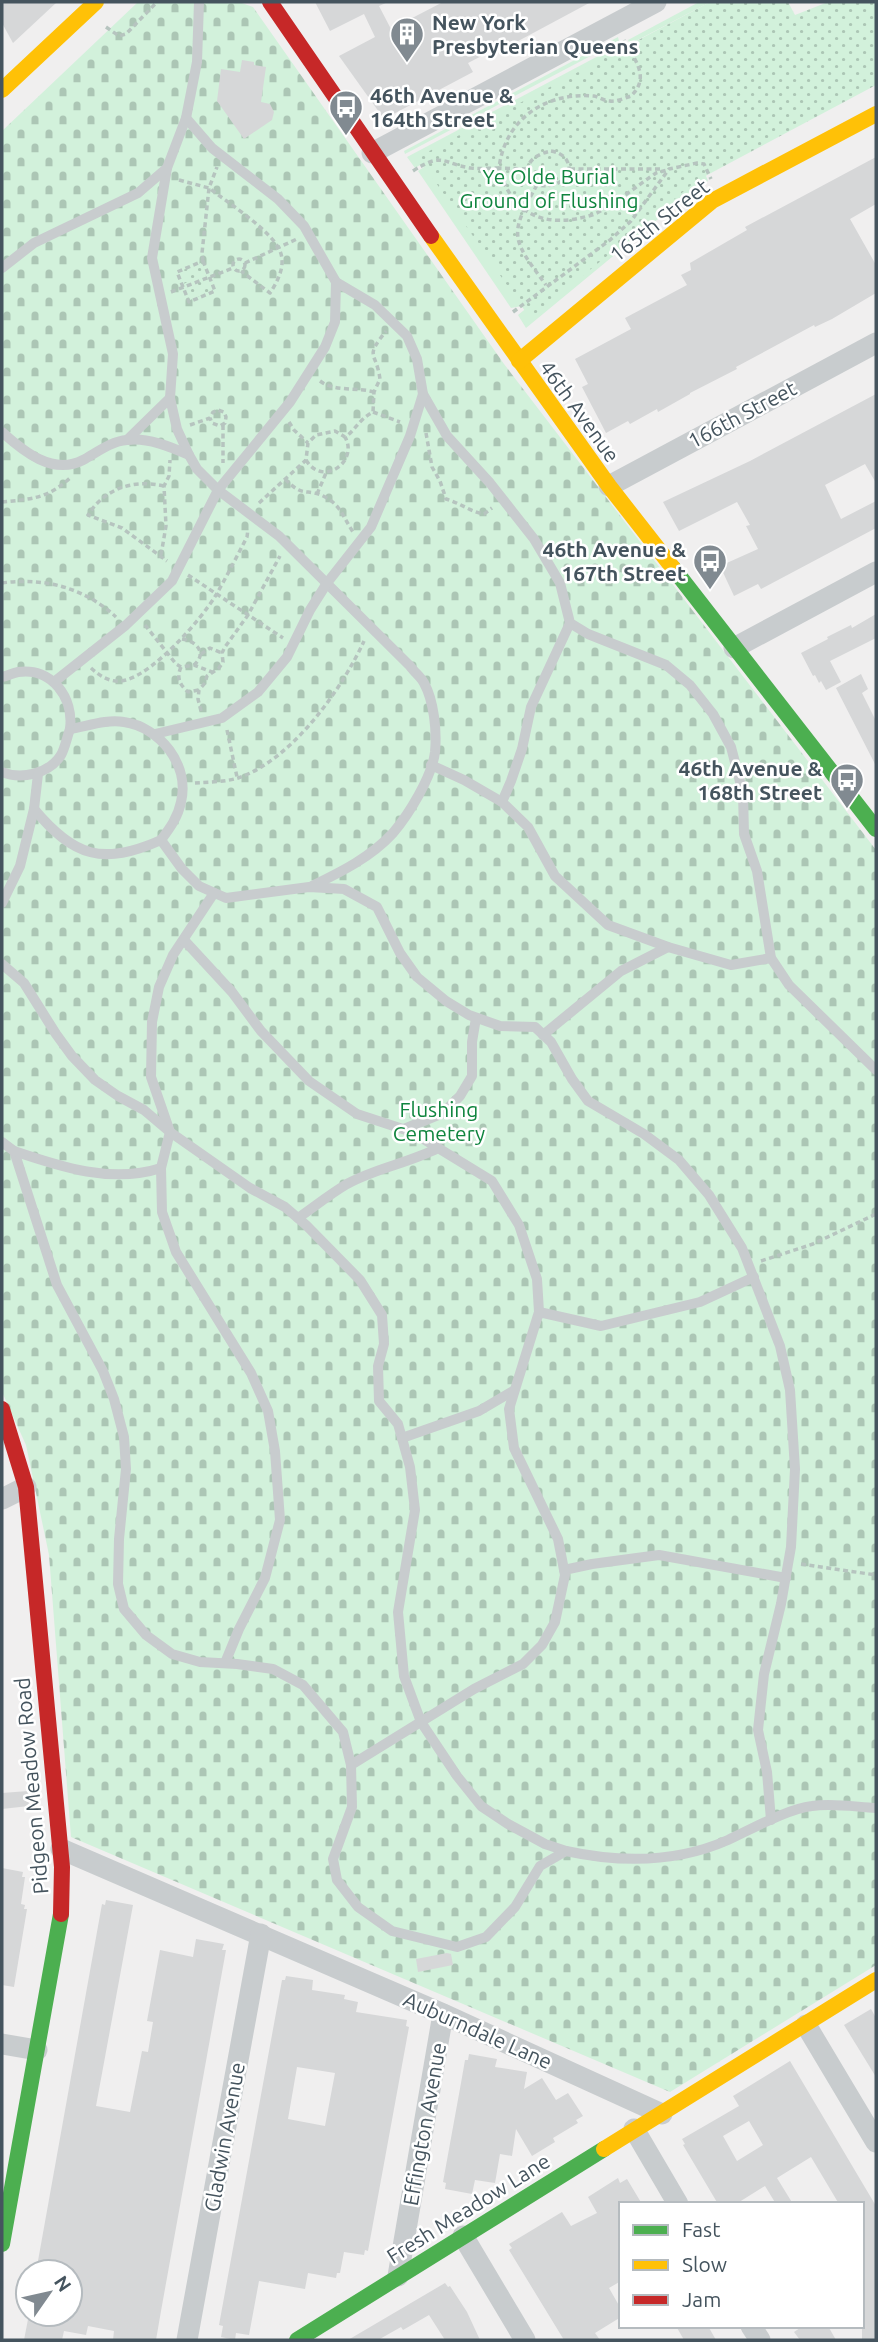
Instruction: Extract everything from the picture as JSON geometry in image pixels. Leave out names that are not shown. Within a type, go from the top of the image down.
[{"type":"street","points":[[2,90],[96,2]]},
{"type":"street","name":"46th Avenue","points":[[270,2],[372,153],[609,486],[734,648],[868,806],[876,829]]},
{"type":"street","points":[[372,153],[656,2]]},
{"type":"street","name":"165th Street","points":[[519,361],[712,201],[876,114]]},
{"type":"street","name":"166th Street","points":[[609,486],[876,343]]},
{"type":"street","points":[[734,648],[876,572]]},
{"type":"street","name":"Pidgeon Meadow Road","points":[[2,1409],[26,1487],[61,1849],[61,1921],[3,2233]]},
{"type":"street","points":[[2,1499],[26,1487]]},
{"type":"street","name":"Auburndale Lane","points":[[61,1849],[443,2014],[662,2114]]},
{"type":"street","name":"Gladwin Avenue","points":[[187,2340],[261,1934]]},
{"type":"street","points":[[662,2114],[876,1980]]},
{"type":"street","name":"Effington Avenue","points":[[398,2276],[443,2014]]},
{"type":"street","points":[[806,2025],[876,2142]]},
{"type":"street","points":[[2,2044],[37,2050]]},
{"type":"street","name":"Fresh Meadow Lane","points":[[297,2340],[662,2114]]},
{"type":"street","points":[[634,2130],[677,2202]]},
{"type":"street","points":[[463,2236],[525,2340]]},
{"type":"lane","points":[[199,2],[197,62],[186,118],[167,168],[152,258],[173,354],[170,398],[177,429],[197,469],[218,491],[279,536],[424,682],[433,713],[435,752],[431,765],[418,797],[392,834],[353,866],[309,887]]},
{"type":"lane","points":[[186,118],[212,148],[278,199],[308,233],[336,282],[375,305],[407,336],[417,359],[422,394],[447,436],[534,539],[559,583],[570,623],[531,707],[522,749],[502,802]]},
{"type":"lane","points":[[2,268],[34,243],[138,193],[167,168]]},
{"type":"lane","points":[[54,682],[126,625],[172,582],[218,491],[283,410],[325,347],[335,322],[336,282]]},
{"type":"lane","points":[[155,734],[222,718],[258,692],[287,657],[310,610],[327,583],[371,527],[413,424],[422,394]]},
{"type":"lane","points":[[127,440],[170,398]]},
{"type":"lane","points":[[2,432],[34,459],[58,464],[79,462],[104,447],[127,440],[166,444],[189,455]]},
{"type":"lane","points":[[570,623],[588,634],[666,665],[690,685],[713,714],[731,747],[743,793],[744,834],[757,872],[771,958],[789,985],[876,1070]]},
{"type":"lane","points":[[2,677],[19,672],[38,673],[54,682],[65,695],[72,714],[61,756],[38,774],[13,777],[2,772]]},
{"type":"lane","points":[[34,809],[54,833],[83,851],[114,855],[141,849],[161,840],[173,825],[182,801],[183,783],[177,762],[155,734],[126,722],[108,721],[70,729]]},
{"type":"lane","points":[[431,765],[464,779],[502,802],[528,827],[555,876],[608,925],[668,947],[731,965],[771,958]]},
{"type":"lane","points":[[2,903],[20,866],[34,809],[38,774]]},
{"type":"lane","points":[[161,840],[199,887],[226,898],[309,887],[344,889],[377,907],[400,953],[417,977],[446,1001],[476,1017],[500,1026],[535,1027],[551,1042],[588,1101],[679,1160],[709,1195],[742,1248],[780,1346],[790,1390],[795,1469],[788,1562],[782,1604],[764,1674],[758,1730],[767,1772],[772,1820]]},
{"type":"lane","points":[[214,893],[173,955],[159,987],[152,1022],[151,1077],[170,1132],[161,1168],[162,1212],[176,1251],[250,1373],[268,1411],[275,1451],[280,1520],[265,1578],[225,1663]]},
{"type":"lane","points":[[184,940],[232,992],[261,1031],[309,1081],[357,1114],[412,1132],[492,1181],[519,1225],[537,1279],[539,1312],[509,1409],[514,1448],[558,1539],[565,1575],[555,1622],[534,1655],[512,1671],[474,1689],[351,1765]]},
{"type":"lane","points":[[543,1035],[621,971],[668,947]]},
{"type":"lane","points":[[2,964],[24,983],[72,1056],[95,1080],[144,1110],[240,1182],[285,1207],[360,1280],[382,1315],[384,1344],[378,1366],[379,1401],[398,1424],[410,1467],[415,1510],[398,1612],[404,1676],[421,1722],[481,1806],[545,1844],[600,1859],[641,1861],[690,1854],[811,1806],[876,1808]]},
{"type":"lane","points":[[404,1129],[443,1113],[460,1096],[472,1076],[472,1042],[476,1017]]},
{"type":"lane","points":[[2,1142],[15,1151],[62,1167],[104,1173],[142,1174],[161,1168]]},
{"type":"lane","points":[[298,1218],[348,1184],[417,1159],[438,1148]]},
{"type":"lane","points":[[15,1151],[57,1285],[103,1371],[124,1437],[126,1469],[119,1539],[118,1584],[124,1609],[146,1635],[172,1654],[200,1662],[273,1670],[303,1685],[343,1732],[351,1765],[352,1807],[333,1859],[337,1880],[358,1907],[392,1931],[457,1947],[486,1937],[515,1908],[540,1866],[566,1851]]},
{"type":"lane","points":[[539,1312],[601,1326],[700,1302],[754,1277]]},
{"type":"lane","points":[[402,1438],[479,1411],[513,1391]]},
{"type":"lane","points":[[564,1570],[659,1555],[786,1578]]},
{"type":"path","points":[[106,27],[119,36],[126,34],[157,2]]},
{"type":"path","points":[[624,40],[641,72],[641,81],[636,92],[631,96],[609,101],[595,96],[567,97],[540,105],[513,129],[503,145],[499,168],[504,185],[523,210],[557,222],[594,215],[656,173],[669,169],[704,164],[712,181]]},
{"type":"path","points":[[551,151],[562,155],[570,169],[560,182],[550,186],[537,185],[527,169],[535,157],[551,151]]},
{"type":"path","points":[[203,261],[177,272],[189,303],[215,292],[202,253],[209,188],[222,155]]},
{"type":"path","points":[[414,171],[423,165],[444,159],[472,168],[527,169]]},
{"type":"path","points":[[570,169],[669,169]]},
{"type":"path","points":[[511,313],[610,240],[631,221],[669,169]]},
{"type":"path","points":[[178,180],[209,188],[264,231],[281,253],[281,273],[270,293],[242,271],[233,268]]},
{"type":"path","points":[[537,185],[523,210],[517,226],[517,238],[526,257],[547,285]]},
{"type":"path","points":[[244,262],[308,233]]},
{"type":"path","points":[[233,268],[236,259],[244,262]]},
{"type":"path","points":[[242,271],[244,262]]},
{"type":"path","points":[[160,297],[233,268]]},
{"type":"path","points":[[311,370],[323,384],[330,387],[353,387],[374,392]]},
{"type":"path","points":[[283,410],[293,430],[308,443]]},
{"type":"path","points":[[188,426],[211,418],[215,411],[224,412],[223,469],[230,477]]},
{"type":"path","points":[[373,412],[393,421],[413,424],[427,434],[432,467],[446,499],[484,514],[500,496]]},
{"type":"path","points":[[211,418],[215,425],[223,425]]},
{"type":"path","points":[[306,460],[313,469],[326,473],[338,468],[344,461],[349,446],[345,437]]},
{"type":"path","points":[[161,556],[166,526],[164,486],[170,466],[166,444]]},
{"type":"path","points":[[2,502],[26,501],[45,496],[72,476],[79,462]]},
{"type":"path","points":[[317,494],[326,473]]},
{"type":"path","points":[[285,479],[298,492],[326,497],[341,509],[351,528],[363,538]]},
{"type":"path","points":[[206,722],[198,699],[199,690],[223,662],[222,653],[268,582],[280,556],[279,536]]},
{"type":"path","points":[[2,583],[29,581],[55,584],[77,591],[97,602],[126,625]]},
{"type":"path","points":[[137,615],[181,667]]},
{"type":"path","points":[[183,783],[238,778],[268,761],[302,732],[343,682],[370,627]]},
{"type":"path","points":[[180,640],[192,642],[201,654]]},
{"type":"path","points":[[181,667],[194,665],[201,654],[211,648],[222,653]]},
{"type":"path","points":[[194,665],[212,672]]},
{"type":"path","points":[[181,667],[178,675],[181,685],[188,692],[199,690]]},
{"type":"path","points":[[222,718],[238,778]]},
{"type":"path","points":[[749,1265],[813,1244],[876,1214]]},
{"type":"path","points":[[788,1562],[876,1575]]},
{"type":"green space","name":"Flushing Cemetery","points":[[138,2],[239,2],[253,7],[504,364],[876,850],[876,1965],[670,2092],[71,1837],[49,1555],[26,1445],[2,1392],[2,131]]},
{"type":"green space","points":[[699,2],[710,2],[630,44],[628,40]]},
{"type":"green space","name":"Ye Olde Burial Ground of Flushing","points":[[710,2],[788,2],[795,15],[828,2],[876,2],[876,85],[696,181],[534,315],[525,311],[418,157]]},
{"type":"green space","points":[[618,37],[619,41],[405,154],[404,151]]},
{"type":"green space","points":[[621,44],[624,48],[522,306],[511,308],[418,171],[424,167],[422,164],[415,168],[407,157]]},
{"type":"green space","points":[[702,166],[708,181],[698,186],[526,328],[518,315]]},
{"type":"green space","points":[[201,263],[206,275],[183,284],[178,272]]},
{"type":"green space","points":[[207,279],[212,291],[190,300],[185,288]]},
{"type":"building","points":[[2,2],[57,2],[13,43],[2,23]]},
{"type":"building","points":[[315,2],[388,2],[379,6],[391,29],[443,2],[591,2],[505,48],[503,45],[468,63],[473,72],[384,119],[339,56],[375,37],[364,14],[330,31]]},
{"type":"building","points":[[242,60],[266,67],[261,102],[270,104],[274,112],[272,120],[244,139],[217,101],[221,69],[240,72]]},
{"type":"building","points":[[876,157],[876,204],[850,219],[876,265],[876,293],[832,319],[815,327],[814,325],[736,367],[737,369],[658,412],[657,409],[606,433],[582,387],[588,384],[575,359],[631,329],[625,318],[687,285],[681,275],[691,270],[690,263],[747,230],[745,227]]},
{"type":"building","points":[[876,394],[876,483],[865,464],[825,485],[841,519],[876,501],[876,528],[761,589],[758,584],[734,596],[720,566],[758,549],[746,526],[750,525],[737,502],[679,531],[663,502],[750,461]]},
{"type":"building","points":[[876,614],[876,638],[830,661],[841,682],[826,690],[821,681],[819,683],[815,675],[813,676],[801,653],[828,639],[827,637],[851,625],[852,628]]},
{"type":"building","points":[[861,674],[868,689],[862,693],[876,721],[876,766],[836,688]]},
{"type":"building","points":[[28,1791],[29,1806],[2,1809],[2,1793]]},
{"type":"building","points":[[2,1868],[23,1872],[22,1877],[25,1877],[21,1904],[27,1909],[14,1987],[2,1985]]},
{"type":"building","points":[[106,1900],[133,1905],[96,2106],[130,2112],[142,2051],[148,2052],[153,2022],[147,2021],[160,1950],[193,1957],[196,1939],[224,1944],[222,1950],[226,1950],[156,2340],[113,2340],[114,2331],[88,2326],[86,2335],[64,2331],[62,2340],[24,2340],[26,2328],[84,2328],[84,2258],[39,2258],[102,1904],[105,1905]]},
{"type":"building","points":[[451,1954],[453,1965],[418,1972],[416,1959]]},
{"type":"building","points":[[286,1976],[313,1980],[312,1990],[345,1995],[344,1999],[358,2002],[356,2012],[407,2020],[406,2026],[409,2027],[368,2251],[365,2250],[364,2255],[344,2252],[340,2273],[337,2273],[336,2278],[308,2273],[305,2289],[259,2281],[249,2335],[236,2333],[235,2340],[221,2337],[223,2326],[219,2325],[282,1980],[285,1980]],"holes":[[[297,2067],[335,2073],[325,2126],[288,2119]]]},
{"type":"building","points":[[871,2009],[876,2018],[876,2077],[844,2025]]},
{"type":"building","points":[[469,2054],[497,2059],[495,2067],[527,2072],[524,2089],[542,2078],[556,2100],[568,2093],[583,2116],[576,2120],[578,2123],[553,2138],[555,2142],[532,2156],[516,2129],[512,2156],[500,2154],[495,2183],[475,2180],[472,2194],[445,2189],[446,2183],[443,2182],[465,2060],[468,2060]]},
{"type":"building","points":[[790,2061],[876,2206],[876,2340],[862,2340],[864,2202],[838,2202],[811,2157],[777,2178],[792,2202],[775,2202],[765,2186],[739,2202],[717,2202],[683,2145],[685,2144],[682,2139],[739,2106],[733,2096]],"holes":[[[749,2121],[763,2145],[737,2161],[723,2136]]]},
{"type":"building","points":[[618,2178],[620,2183],[627,2179],[641,2202],[619,2202],[619,2282],[609,2288],[619,2306],[619,2318],[595,2333],[600,2340],[564,2340],[509,2250],[512,2248],[509,2244],[562,2212],[571,2226],[597,2213],[588,2197]]},
{"type":"building","points":[[445,2283],[450,2286],[467,2312],[480,2340],[445,2340],[429,2315],[378,2340],[348,2340]]},
{"type":"building","points":[[677,2328],[709,2328],[716,2340],[684,2340]]},
{"type":"building","points":[[800,2328],[829,2328],[836,2340],[800,2340],[794,2332]]},
{"type":"traffic: fast","points":[[673,568],[876,829]]},
{"type":"traffic: fast","points":[[2,2244],[61,1914]]},
{"type":"traffic: fast","points":[[297,2340],[604,2149]]},
{"type":"traffic: slow","points":[[2,90],[96,2]]},
{"type":"traffic: slow","points":[[519,361],[712,201],[876,114]]},
{"type":"traffic: slow","points":[[431,236],[609,486],[673,568]]},
{"type":"traffic: slow","points":[[604,2149],[876,1980]]},
{"type":"traffic: jam","points":[[270,2],[431,236]]},
{"type":"traffic: jam","points":[[2,1409],[26,1487],[62,1867],[61,1914]]},
{"type":"place","name":"New York Presbyterian Queens","points":[[407,64]]},
{"type":"place","name":"46th Avenue & 164th Street","points":[[346,137]]},
{"type":"place","name":"46th Avenue & 167th Street","points":[[710,591]]},
{"type":"place","name":"46th Avenue & 168th Street","points":[[847,810]]}]
